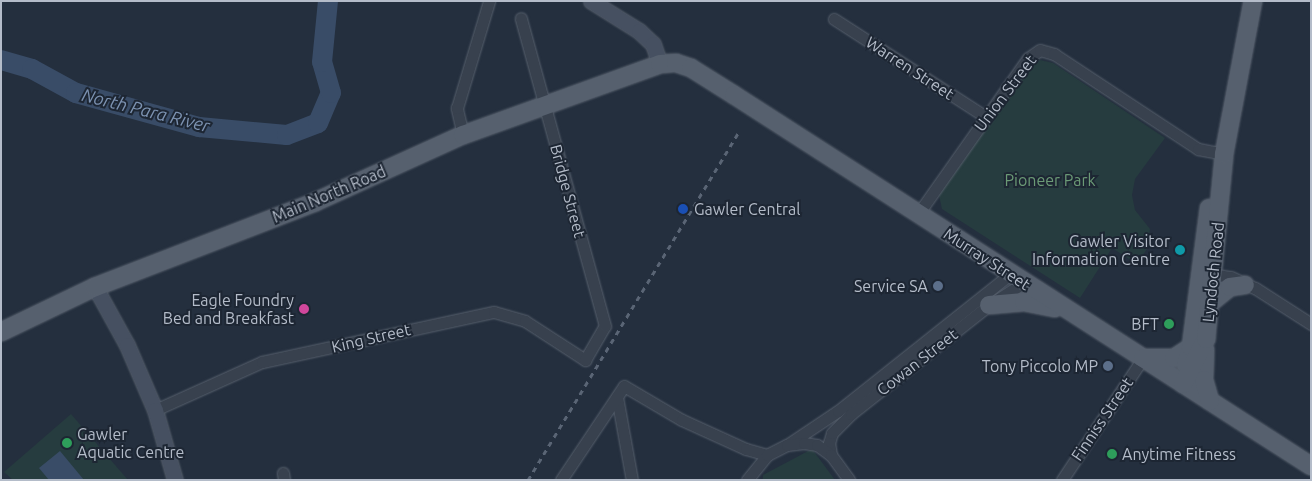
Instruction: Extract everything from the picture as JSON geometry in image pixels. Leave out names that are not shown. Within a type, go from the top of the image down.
[{"type":"main road","name":"Lyndoch Road","points":[[1198,343],[1206,273],[1224,154],[1253,1]]},
{"type":"main road","name":"Main North Road","points":[[1,332],[95,288],[315,202],[463,135],[660,64]]},
{"type":"main road","name":"Murray Street","points":[[660,64],[691,68],[1311,466]]},
{"type":"main road","name":"Lyndoch Road","points":[[1180,382],[1198,343],[1209,304],[1206,273]]},
{"type":"main road","points":[[1209,304],[1230,287],[1245,284]]},
{"type":"main road","points":[[990,297],[1027,302],[1069,312]]},
{"type":"main road","points":[[1143,358],[1174,358],[1198,343],[1204,380],[1210,401]]},
{"type":"street","points":[[463,135],[457,108],[489,1]]},
{"type":"street","points":[[591,1],[639,31],[653,44],[660,64]]},
{"type":"street","name":"Bridge Street","points":[[521,18],[605,326],[585,360]]},
{"type":"street","name":"Warren Street","points":[[834,19],[986,117]]},
{"type":"street","name":"Union Street","points":[[918,214],[1031,54],[1046,51],[1198,148],[1224,154]]},
{"type":"street","points":[[986,259],[993,271],[990,297]]},
{"type":"street","points":[[1206,273],[1231,278],[1245,284],[1311,324]]},
{"type":"street","name":"Cowan Street","points":[[787,446],[838,411],[1017,278]]},
{"type":"street","name":"Cowan Street","points":[[831,455],[829,443],[832,433],[851,414],[990,297],[1017,278]]},
{"type":"street","points":[[95,288],[127,345],[155,410],[175,480]]},
{"type":"street","name":"King Street","points":[[155,410],[262,362],[494,312],[525,321],[585,360]]},
{"type":"street","name":"Finniss Street","points":[[1062,480],[1143,358]]},
{"type":"street","points":[[561,480],[624,386],[667,412],[746,449],[767,455]]},
{"type":"street","points":[[617,397],[632,480]]},
{"type":"street","points":[[747,480],[767,455],[787,446],[812,444],[831,455],[849,480]]},
{"type":"green space","name":"Pioneer Park","points":[[1040,60],[1053,63],[1165,138],[1135,179],[1132,195],[1135,210],[1150,229],[1147,249],[1137,264],[1112,248],[1080,298],[942,209],[939,195],[1027,69]]},
{"type":"green space","name":"Gawler Aquatic Centre","points":[[71,414],[128,480],[13,480],[4,472]]},
{"type":"green space","points":[[812,449],[835,480],[763,480],[763,475]]},
{"type":"water","points":[[60,451],[84,480],[49,480],[39,468]]},
{"type":"waterway","name":"North Para River","points":[[1,60],[32,69],[76,93],[199,127],[287,135],[318,123],[331,93],[322,62],[328,1]]},
{"type":"railway","points":[[528,480],[738,133]]},
{"type":"place","name":"Gawler Central","points":[[683,209]]},
{"type":"place","name":"Gawler Visitor Information Centre","points":[[1180,250]]},
{"type":"place","name":"Service SA","points":[[938,286]]},
{"type":"place","name":"Eagle Foundry Bed and Breakfast","points":[[304,309]]},
{"type":"place","name":"BFT","points":[[1169,324]]},
{"type":"place","name":"Tony Piccolo MP","points":[[1108,366]]},
{"type":"place","name":"Gawler Aquatic Centre","points":[[67,443]]},
{"type":"place","name":"Anytime Fitness","points":[[1112,454]]}]
